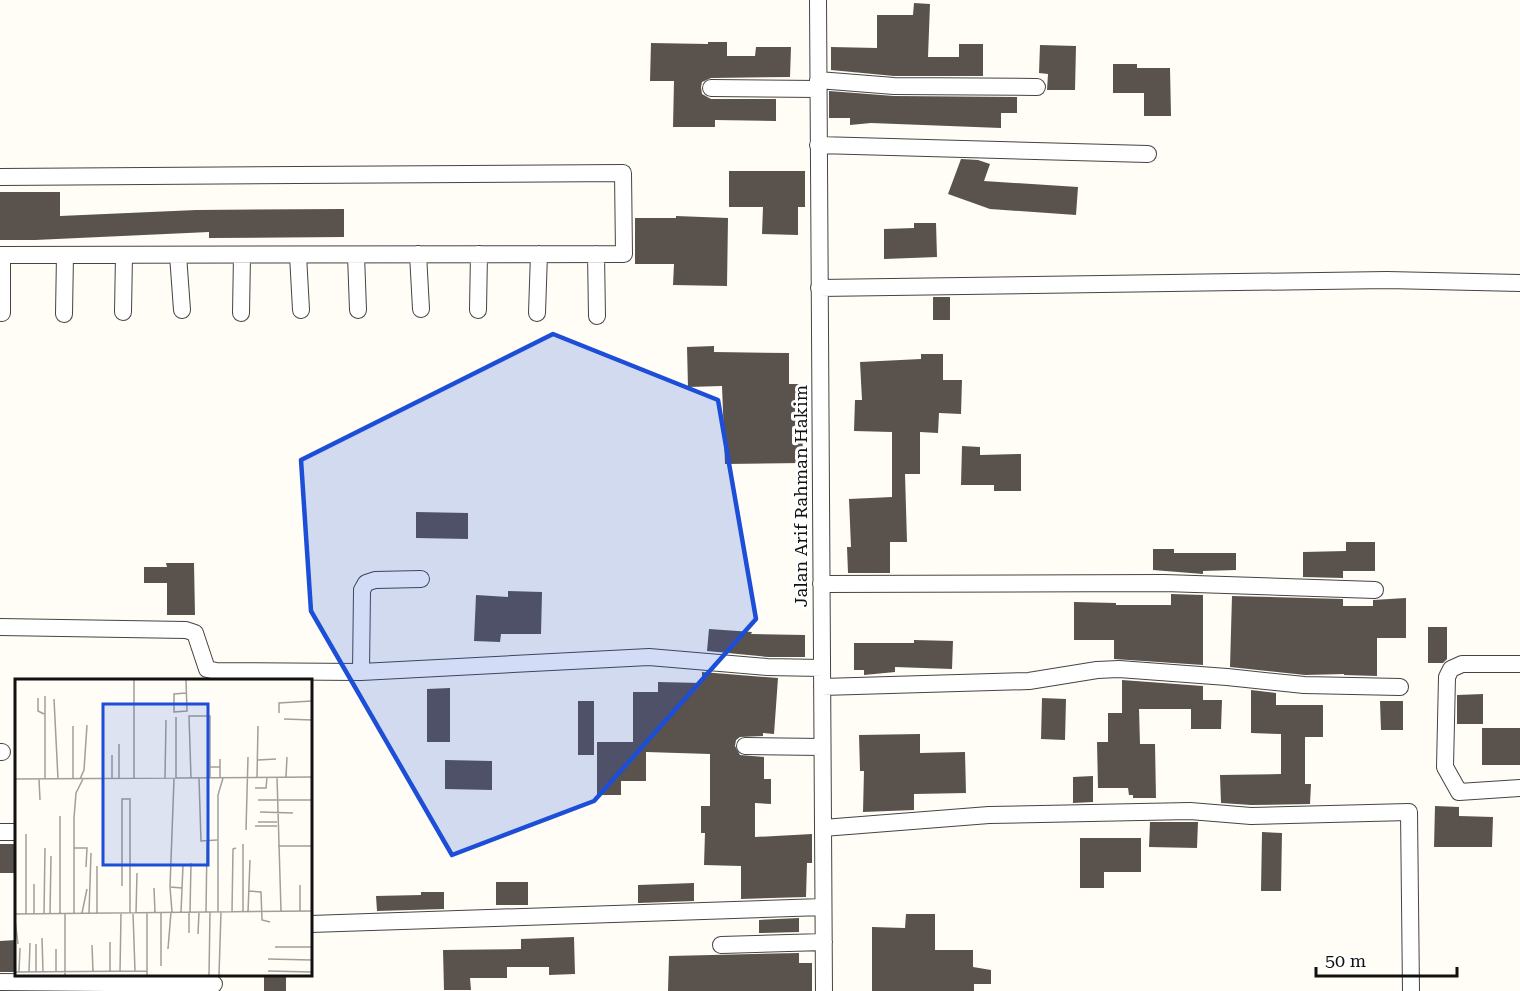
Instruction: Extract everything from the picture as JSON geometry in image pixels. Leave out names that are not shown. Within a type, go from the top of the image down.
[{"type":"street","name":"Jalan Arif Rahman Hakim","points":[[818,0],[824,991]]},
{"type":"street","points":[[711,88],[818,84],[1037,87]]},
{"type":"street","points":[[818,145],[1148,154]]},
{"type":"street","points":[[0,177],[623,173],[624,254],[1,255],[2,313]]},
{"type":"street","points":[[418,254],[421,309]]},
{"type":"street","points":[[478,310],[479,254]]},
{"type":"street","points":[[537,313],[538,254]]},
{"type":"street","points":[[596,254],[597,316]]},
{"type":"street","points":[[64,314],[65,255]]},
{"type":"street","points":[[123,312],[124,255]]},
{"type":"street","points":[[178,255],[182,310]]},
{"type":"street","points":[[241,313],[242,255]]},
{"type":"street","points":[[298,255],[301,310]]},
{"type":"street","points":[[356,255],[358,310]]},
{"type":"street","points":[[819,288],[1387,280],[1520,283]]},
{"type":"street","points":[[361,672],[362,590],[366,583],[375,580],[421,579]]},
{"type":"street","points":[[821,584],[1164,583],[1375,590]]},
{"type":"street","points":[[0,627],[186,630],[195,633],[207,669],[216,671],[361,672],[649,657],[767,667],[822,668]]},
{"type":"street","points":[[1520,664],[1462,664],[1451,669],[1447,677],[1445,767],[1459,792],[1520,788]]},
{"type":"street","points":[[822,687],[1029,681],[1097,670],[1119,669],[1227,676],[1304,685],[1400,687]]},
{"type":"street","points":[[745,746],[822,747]]},
{"type":"street","points":[[823,828],[990,815],[1190,811],[1251,816],[1409,812],[1411,991]]},
{"type":"street","points":[[312,924],[823,907]]},
{"type":"street","points":[[721,945],[824,942]]},
{"type":"street","points":[[0,982],[215,983]]},
{"type":"highlighted area","points":[[553,334],[718,400],[756,619],[594,801],[452,855],[311,611],[301,460]]},
{"type":"building","points":[[914,3],[930,4],[928,57],[959,57],[959,44],[983,44],[983,76],[894,76],[831,70],[831,47],[877,48],[877,15],[913,15]]},
{"type":"building","points":[[708,42],[727,42],[727,56],[755,56],[756,47],[791,47],[790,77],[711,78],[702,82],[702,94],[711,99],[776,99],[776,121],[715,120],[715,127],[673,127],[674,81],[650,81],[651,43],[708,44]]},
{"type":"building","points":[[1040,45],[1076,46],[1075,90],[1047,90],[1048,74],[1039,73]]},
{"type":"building","points":[[1113,64],[1137,64],[1137,68],[1170,68],[1171,116],[1144,116],[1144,93],[1113,93]]},
{"type":"building","points":[[829,91],[894,96],[1017,97],[1017,113],[1001,113],[1001,128],[871,123],[850,125],[850,118],[829,118]]},
{"type":"building","points":[[961,159],[978,160],[990,164],[984,181],[1078,187],[1076,215],[990,209],[948,194]]},
{"type":"building","points":[[729,171],[805,171],[805,207],[798,207],[798,235],[762,234],[763,207],[729,207]]},
{"type":"building","points":[[0,192],[60,192],[60,216],[196,210],[344,209],[344,237],[209,238],[209,232],[0,240]]},
{"type":"building","points":[[676,216],[728,218],[727,286],[673,285],[674,264],[635,264],[635,218],[676,218]]},
{"type":"building","points":[[914,223],[936,223],[937,257],[884,259],[884,229],[914,228]]},
{"type":"building","points":[[933,297],[950,297],[950,320],[933,320]]},
{"type":"building","points":[[714,346],[714,352],[789,353],[789,384],[799,384],[799,407],[802,407],[803,463],[725,464],[722,386],[688,387],[687,347]]},
{"type":"building","points":[[921,354],[943,354],[943,380],[962,380],[961,414],[939,413],[938,433],[920,432],[920,474],[905,474],[907,542],[890,542],[890,573],[848,573],[847,547],[851,547],[849,499],[892,497],[892,432],[854,431],[855,400],[862,400],[860,362],[921,359]]},
{"type":"building","points":[[962,446],[980,447],[980,455],[1021,454],[1021,491],[994,491],[994,485],[961,485]]},
{"type":"building","points":[[416,512],[468,513],[468,539],[416,538]]},
{"type":"building","points":[[1346,542],[1375,542],[1375,571],[1343,571],[1343,578],[1303,577],[1303,552],[1346,551]]},
{"type":"building","points":[[1153,549],[1174,549],[1174,553],[1236,553],[1236,570],[1203,571],[1203,574],[1153,570]]},
{"type":"building","points":[[166,563],[194,563],[195,615],[167,615],[167,583],[144,583],[144,567],[167,567]]},
{"type":"building","points":[[508,591],[542,592],[541,634],[501,634],[500,642],[474,641],[476,595],[508,597]]},
{"type":"building","points":[[1171,594],[1203,595],[1203,665],[1114,659],[1114,640],[1074,640],[1074,602],[1171,605]]},
{"type":"building","points":[[1232,596],[1343,599],[1343,606],[1373,606],[1373,600],[1406,598],[1406,638],[1377,638],[1377,676],[1305,675],[1230,667]]},
{"type":"building","points":[[1428,627],[1447,627],[1447,659],[1443,663],[1428,663]]},
{"type":"building","points":[[709,629],[752,632],[751,634],[805,635],[805,657],[768,657],[707,651]]},
{"type":"building","points":[[914,640],[953,641],[952,669],[895,667],[895,672],[864,675],[864,670],[854,670],[854,643],[914,643]]},
{"type":"building","points":[[702,672],[778,678],[774,734],[763,733],[763,736],[740,737],[736,740],[735,746],[740,755],[764,757],[764,779],[771,779],[771,804],[755,803],[755,837],[812,834],[812,863],[807,863],[806,897],[741,899],[741,866],[704,865],[705,833],[701,833],[701,806],[710,806],[710,754],[646,752],[646,781],[621,781],[621,795],[597,795],[597,742],[633,742],[633,692],[658,692],[658,682],[702,683]]},
{"type":"building","points":[[1122,680],[1203,686],[1203,700],[1222,700],[1221,729],[1191,729],[1191,709],[1139,709],[1140,744],[1155,744],[1156,798],[1133,798],[1133,795],[1129,795],[1128,788],[1098,788],[1097,742],[1108,742],[1108,713],[1122,713]]},
{"type":"building","points":[[450,688],[450,742],[427,742],[427,689]]},
{"type":"building","points":[[1251,690],[1276,693],[1276,705],[1323,705],[1323,737],[1305,737],[1305,784],[1311,784],[1310,804],[1221,803],[1220,775],[1281,774],[1281,734],[1251,733]]},
{"type":"building","points":[[1483,694],[1483,724],[1457,724],[1457,695]]},
{"type":"building","points":[[1042,698],[1066,699],[1065,740],[1041,739]]},
{"type":"building","points":[[578,701],[594,701],[594,755],[578,755]]},
{"type":"building","points":[[1380,701],[1403,701],[1403,730],[1381,730]]},
{"type":"building","points":[[1482,728],[1520,728],[1520,765],[1482,765]]},
{"type":"building","points":[[920,734],[920,753],[965,752],[966,793],[914,794],[914,810],[863,812],[864,771],[860,771],[859,735]]},
{"type":"building","points":[[445,760],[492,761],[492,790],[445,789]]},
{"type":"building","points":[[1093,776],[1093,802],[1073,803],[1073,777]]},
{"type":"building","points":[[1435,806],[1459,807],[1459,816],[1493,817],[1492,847],[1434,847]]},
{"type":"building","points":[[1150,822],[1198,822],[1197,848],[1149,847]]},
{"type":"building","points":[[1262,832],[1282,833],[1281,891],[1261,891]]},
{"type":"building","points":[[1080,838],[1141,838],[1141,872],[1104,872],[1104,888],[1080,888]]},
{"type":"building","points":[[0,844],[15,844],[15,873],[0,873]]},
{"type":"building","points":[[496,882],[528,882],[528,905],[496,905]]},
{"type":"building","points":[[694,883],[694,901],[638,903],[638,885]]},
{"type":"building","points":[[421,892],[444,892],[444,909],[377,911],[376,896],[421,895]]},
{"type":"building","points":[[906,914],[935,914],[935,950],[973,950],[973,967],[991,970],[991,984],[974,984],[974,991],[872,991],[872,927],[905,928]]},
{"type":"building","points":[[799,918],[799,932],[759,933],[759,920]]},
{"type":"building","points":[[574,937],[575,974],[549,975],[549,967],[507,967],[507,978],[470,978],[471,990],[444,990],[443,950],[521,949],[521,939]]},
{"type":"building","points":[[15,940],[15,972],[0,972],[0,941]]},
{"type":"building","points":[[799,953],[799,963],[812,963],[812,991],[668,991],[669,956]]},
{"type":"building","points":[[264,976],[286,977],[286,991],[264,991]]}]
